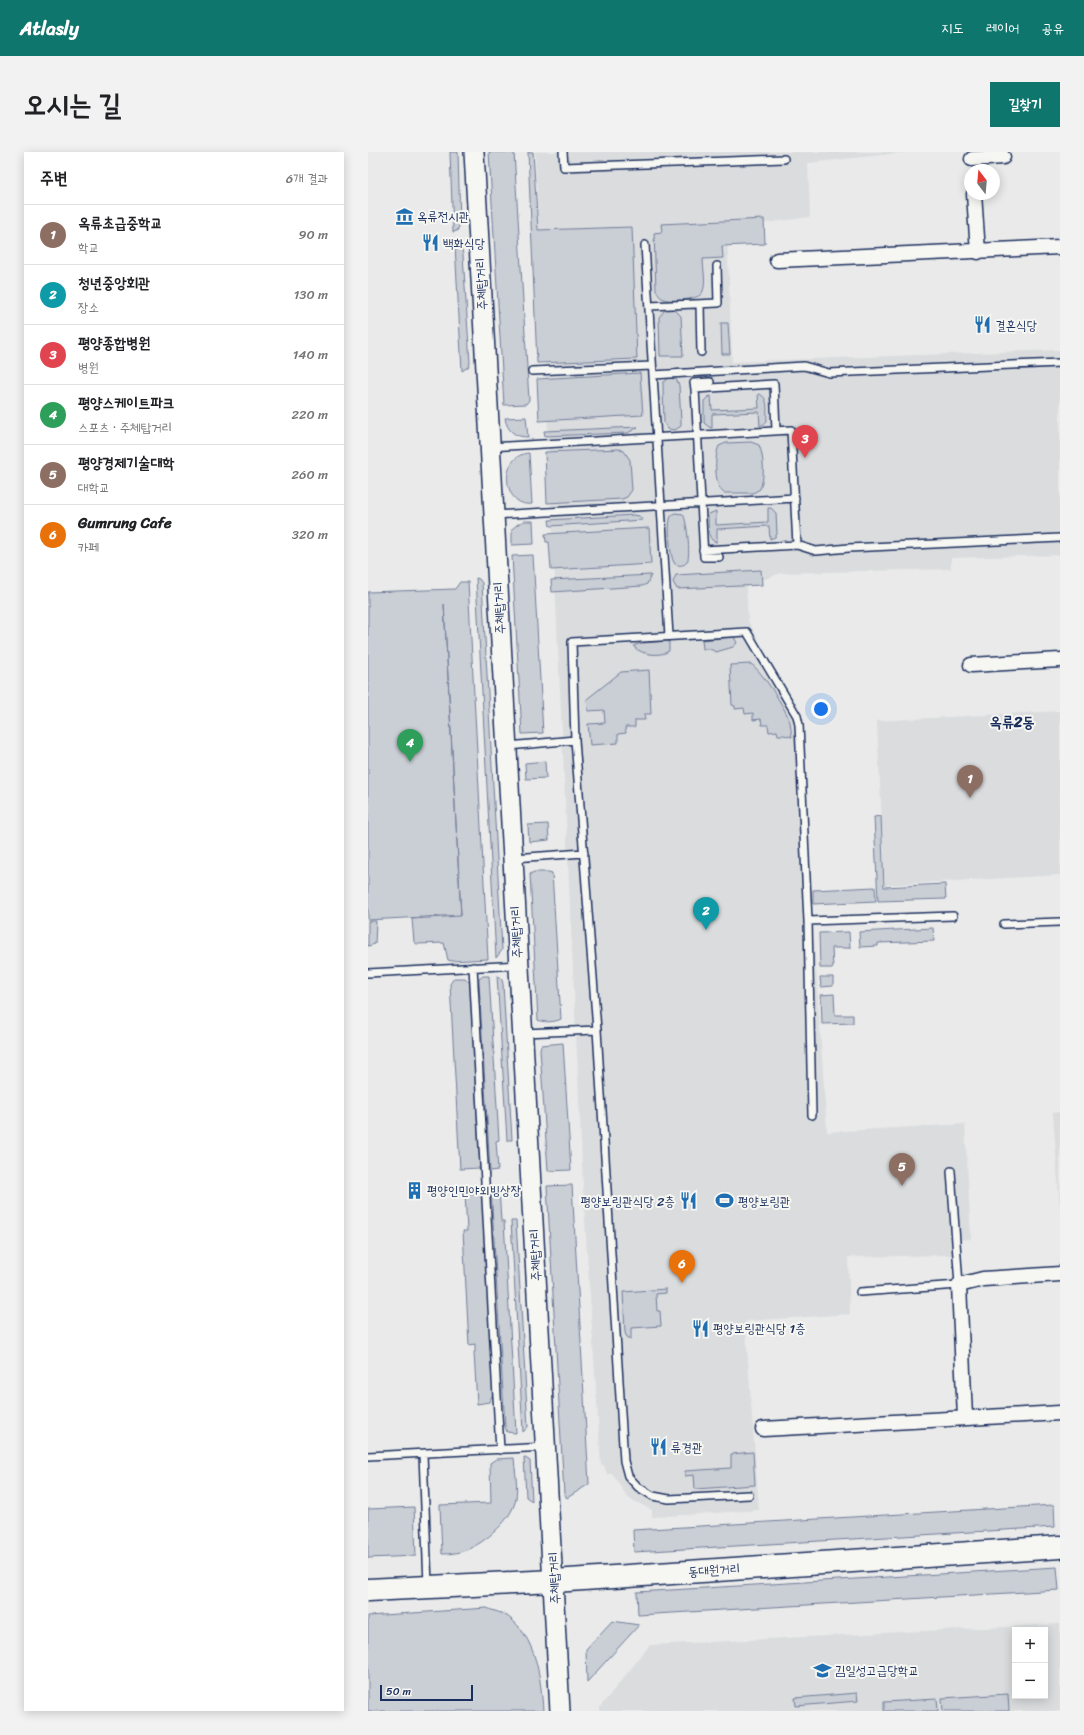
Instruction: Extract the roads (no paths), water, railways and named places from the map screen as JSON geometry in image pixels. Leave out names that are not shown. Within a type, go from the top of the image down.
[{"type":"main road","name":"주체탑거리","points":[[474,152],[560,1711]]},
{"type":"main road","name":"동대원거리","points":[[368,1590],[554,1581],[1060,1547]]},
{"type":"street","points":[[970,160],[1003,157]]},
{"type":"street","points":[[974,200],[978,252]]},
{"type":"street","points":[[778,260],[978,252],[1060,247]]},
{"type":"street","points":[[971,665],[1060,660]]},
{"type":"street","points":[[965,1417],[959,1285],[983,1279],[1060,1274]]},
{"type":"street","points":[[763,1429],[1060,1413]]},
{"type":"lane","points":[[563,152],[564,167],[784,159]]},
{"type":"lane","points":[[645,245],[669,636]]},
{"type":"lane","points":[[649,306],[718,303],[717,266]]},
{"type":"lane","points":[[700,304],[701,352]]},
{"type":"lane","points":[[653,375],[804,366],[829,373],[1060,364]]},
{"type":"lane","points":[[532,371],[652,366]]},
{"type":"lane","points":[[710,382],[694,383],[704,557],[719,557]]},
{"type":"lane","points":[[695,389],[774,384],[776,430]]},
{"type":"lane","points":[[490,447],[791,430],[797,545]]},
{"type":"lane","points":[[494,515],[795,498]]},
{"type":"lane","points":[[703,550],[797,545],[816,551],[848,548],[1060,538]]},
{"type":"lane","points":[[749,1495],[670,1499],[653,1496],[638,1487],[628,1476],[624,1461],[597,1030],[575,740],[572,642],[747,632],[797,716],[799,725],[808,921],[812,1115]]},
{"type":"lane","points":[[506,746],[575,740]]},
{"type":"lane","points":[[513,858],[584,853]]},
{"type":"lane","points":[[808,921],[953,916]]},
{"type":"lane","points":[[1004,924],[1060,922]]},
{"type":"lane","points":[[368,973],[518,965]]},
{"type":"lane","points":[[473,968],[500,1450]]},
{"type":"lane","points":[[523,1033],[597,1030]]},
{"type":"lane","points":[[860,1292],[959,1285],[951,1171]]},
{"type":"lane","points":[[368,1456],[546,1447]]},
{"type":"lane","points":[[423,1454],[428,1587]]},
{"type":"place","name":"옥류전시관","points":[[404,216]]},
{"type":"place","name":"백화식당","points":[[430,243]]},
{"type":"place","name":"결혼식당","points":[[982,325]]},
{"type":"place","name":"평양종합병원","points":[[805,458]]},
{"type":"place","name":"평양스케이트파크","points":[[410,762]]},
{"type":"place","name":"옥류초급중학교","points":[[970,798]]},
{"type":"place","name":"청년중앙회관","points":[[706,930]]},
{"type":"place","name":"평양경제기술대학","points":[[902,1186]]},
{"type":"place","name":"평양인민야외빙상장","points":[[414,1190]]},
{"type":"place","name":"평양보링관식당 2층","points":[[688,1201]]},
{"type":"place","name":"평양보링관","points":[[725,1201]]},
{"type":"place","name":"Gumrung Cafe","points":[[682,1283]]},
{"type":"place","name":"평양보링관식당 1층","points":[[700,1328]]},
{"type":"place","name":"류경관","points":[[658,1447]]},
{"type":"place","name":"김일성고급당학교","points":[[822,1670]]},
{"type":"district","name":"옥류2동","points":[[1012,722]]}]
